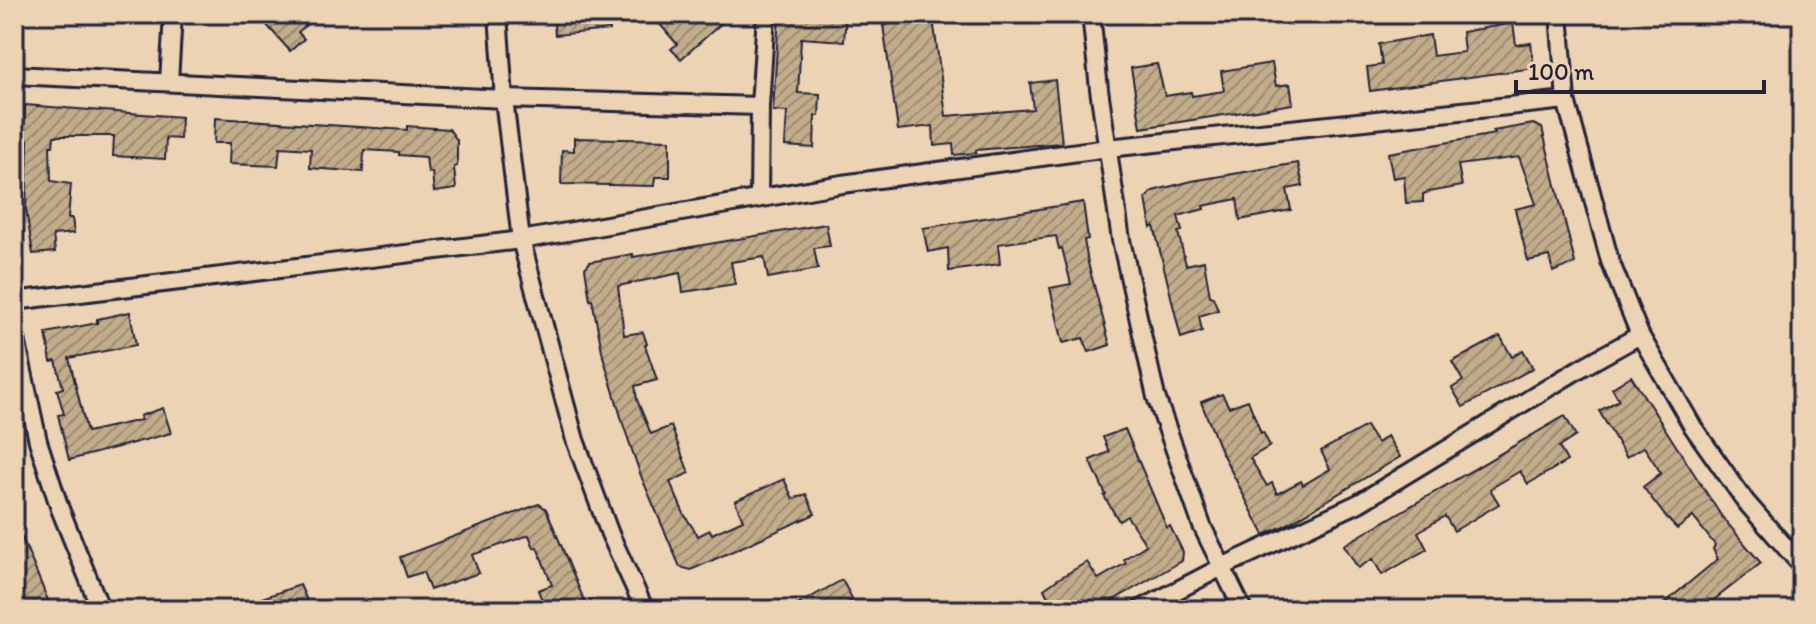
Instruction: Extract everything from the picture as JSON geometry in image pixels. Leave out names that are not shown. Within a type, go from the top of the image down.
[{"type":"street","points":[[169,82],[173,14]]},
{"type":"street","points":[[498,14],[504,99],[521,240],[575,440],[610,534],[645,610]]},
{"type":"street","points":[[759,198],[760,106],[766,14]]},
{"type":"street","points":[[1091,14],[1121,240],[1156,397],[1202,526],[1243,610]]},
{"type":"street","points":[[1559,14],[1566,100],[1610,261],[1640,335],[1693,427],[1746,502],[1802,566]]},
{"type":"street","points":[[14,75],[504,99],[760,106]]},
{"type":"street","points":[[14,301],[521,240],[759,198],[1108,148],[1566,100]]},
{"type":"street","points":[[14,330],[38,441],[60,509],[101,610]]},
{"type":"street","points":[[1139,610],[1359,503],[1640,335]]},
{"type":"building","points":[[257,14],[319,14],[298,32],[304,39],[290,51]]},
{"type":"building","points":[[553,14],[609,14],[610,30],[555,35]]},
{"type":"building","points":[[651,14],[732,14],[681,59],[671,49],[677,44]]},
{"type":"building","points":[[779,14],[846,14],[844,41],[801,38],[798,93],[820,94],[819,116],[815,116],[814,148],[785,146],[787,112],[773,111]]},
{"type":"building","points":[[933,18],[946,116],[1033,109],[1030,83],[1055,80],[1062,143],[976,150],[976,153],[954,155],[953,144],[934,146],[933,126],[898,130],[883,25]]},
{"type":"building","points":[[1513,23],[1516,45],[1531,43],[1534,68],[1370,91],[1367,67],[1382,65],[1379,44],[1430,35],[1433,56],[1464,52],[1462,32]]},
{"type":"building","points":[[1272,63],[1276,86],[1290,84],[1293,104],[1141,128],[1131,68],[1157,64],[1165,96],[1191,92],[1192,96],[1224,91],[1221,71]]},
{"type":"building","points":[[25,105],[181,117],[180,139],[166,138],[165,159],[113,156],[114,136],[54,136],[53,146],[50,146],[51,181],[71,184],[68,218],[72,218],[74,233],[53,235],[55,252],[33,254],[26,210],[28,140],[24,140]]},
{"type":"building","points":[[215,118],[407,130],[407,126],[449,129],[457,140],[457,166],[454,167],[456,189],[434,192],[432,172],[428,173],[426,157],[399,155],[399,152],[364,150],[363,172],[310,168],[311,149],[280,147],[278,166],[229,164],[230,143],[214,143]]},
{"type":"building","points":[[1533,124],[1542,128],[1575,263],[1553,272],[1549,256],[1528,261],[1515,209],[1536,204],[1519,157],[1458,165],[1462,186],[1423,194],[1423,202],[1406,203],[1404,176],[1393,178],[1388,153]]},
{"type":"building","points":[[574,138],[670,140],[670,177],[655,177],[654,186],[561,184],[562,150],[574,151]]},
{"type":"building","points":[[1298,163],[1303,186],[1287,189],[1291,210],[1240,220],[1237,199],[1203,206],[1204,209],[1178,216],[1182,231],[1178,232],[1186,265],[1204,261],[1210,296],[1218,310],[1199,316],[1202,331],[1181,338],[1154,226],[1151,228],[1146,198],[1153,191],[1192,181]]},
{"type":"building","points":[[1083,202],[1088,263],[1110,345],[1089,352],[1083,338],[1063,343],[1050,288],[1071,284],[1056,236],[998,244],[1000,264],[949,271],[948,248],[928,252],[923,228]]},
{"type":"building","points":[[826,224],[830,246],[814,248],[818,269],[768,278],[764,257],[731,262],[735,284],[683,292],[680,273],[618,286],[624,335],[643,332],[657,380],[635,386],[637,400],[651,434],[671,426],[689,473],[670,482],[698,536],[710,530],[712,534],[743,520],[735,501],[784,479],[793,499],[806,494],[815,514],[691,570],[680,567],[641,476],[624,427],[603,356],[585,268],[590,262],[633,254],[633,257]]},
{"type":"building","points":[[130,312],[136,345],[69,358],[87,432],[141,420],[140,416],[163,408],[171,433],[69,460],[58,415],[64,414],[57,390],[63,388],[56,361],[51,362],[46,333],[97,323],[97,319]]},
{"type":"building","points":[[1500,336],[1512,357],[1523,350],[1533,368],[1463,407],[1452,388],[1463,381],[1452,362]]},
{"type":"building","points":[[1631,376],[1722,517],[1761,563],[1701,610],[1656,610],[1718,559],[1713,549],[1715,545],[1693,517],[1677,529],[1666,517],[1643,487],[1661,473],[1644,447],[1626,457],[1599,411],[1619,400],[1612,388]]},
{"type":"building","points":[[1222,394],[1229,407],[1248,400],[1261,433],[1270,446],[1250,458],[1267,486],[1272,483],[1277,494],[1301,481],[1303,485],[1330,469],[1321,451],[1366,426],[1377,443],[1387,436],[1400,457],[1264,535],[1220,449],[1201,402]]},
{"type":"building","points":[[1565,416],[1576,436],[1559,447],[1567,461],[1528,484],[1520,471],[1490,489],[1499,504],[1454,531],[1445,516],[1418,532],[1427,549],[1382,575],[1373,559],[1358,568],[1344,545]]},
{"type":"building","points":[[1125,429],[1167,528],[1170,526],[1183,552],[1182,561],[1096,610],[1054,610],[1044,589],[1058,579],[1087,562],[1098,579],[1126,563],[1124,559],[1146,545],[1127,516],[1119,521],[1104,496],[1090,460],[1109,452],[1103,437]]},
{"type":"building","points":[[539,504],[546,509],[588,610],[546,610],[538,590],[552,585],[529,535],[472,555],[479,573],[430,590],[423,572],[407,577],[400,557]]},
{"type":"building","points":[[14,518],[52,610],[14,610]]},
{"type":"building","points":[[842,580],[853,600],[835,610],[788,610]]},
{"type":"building","points":[[300,585],[309,605],[293,610],[233,608]]}]
